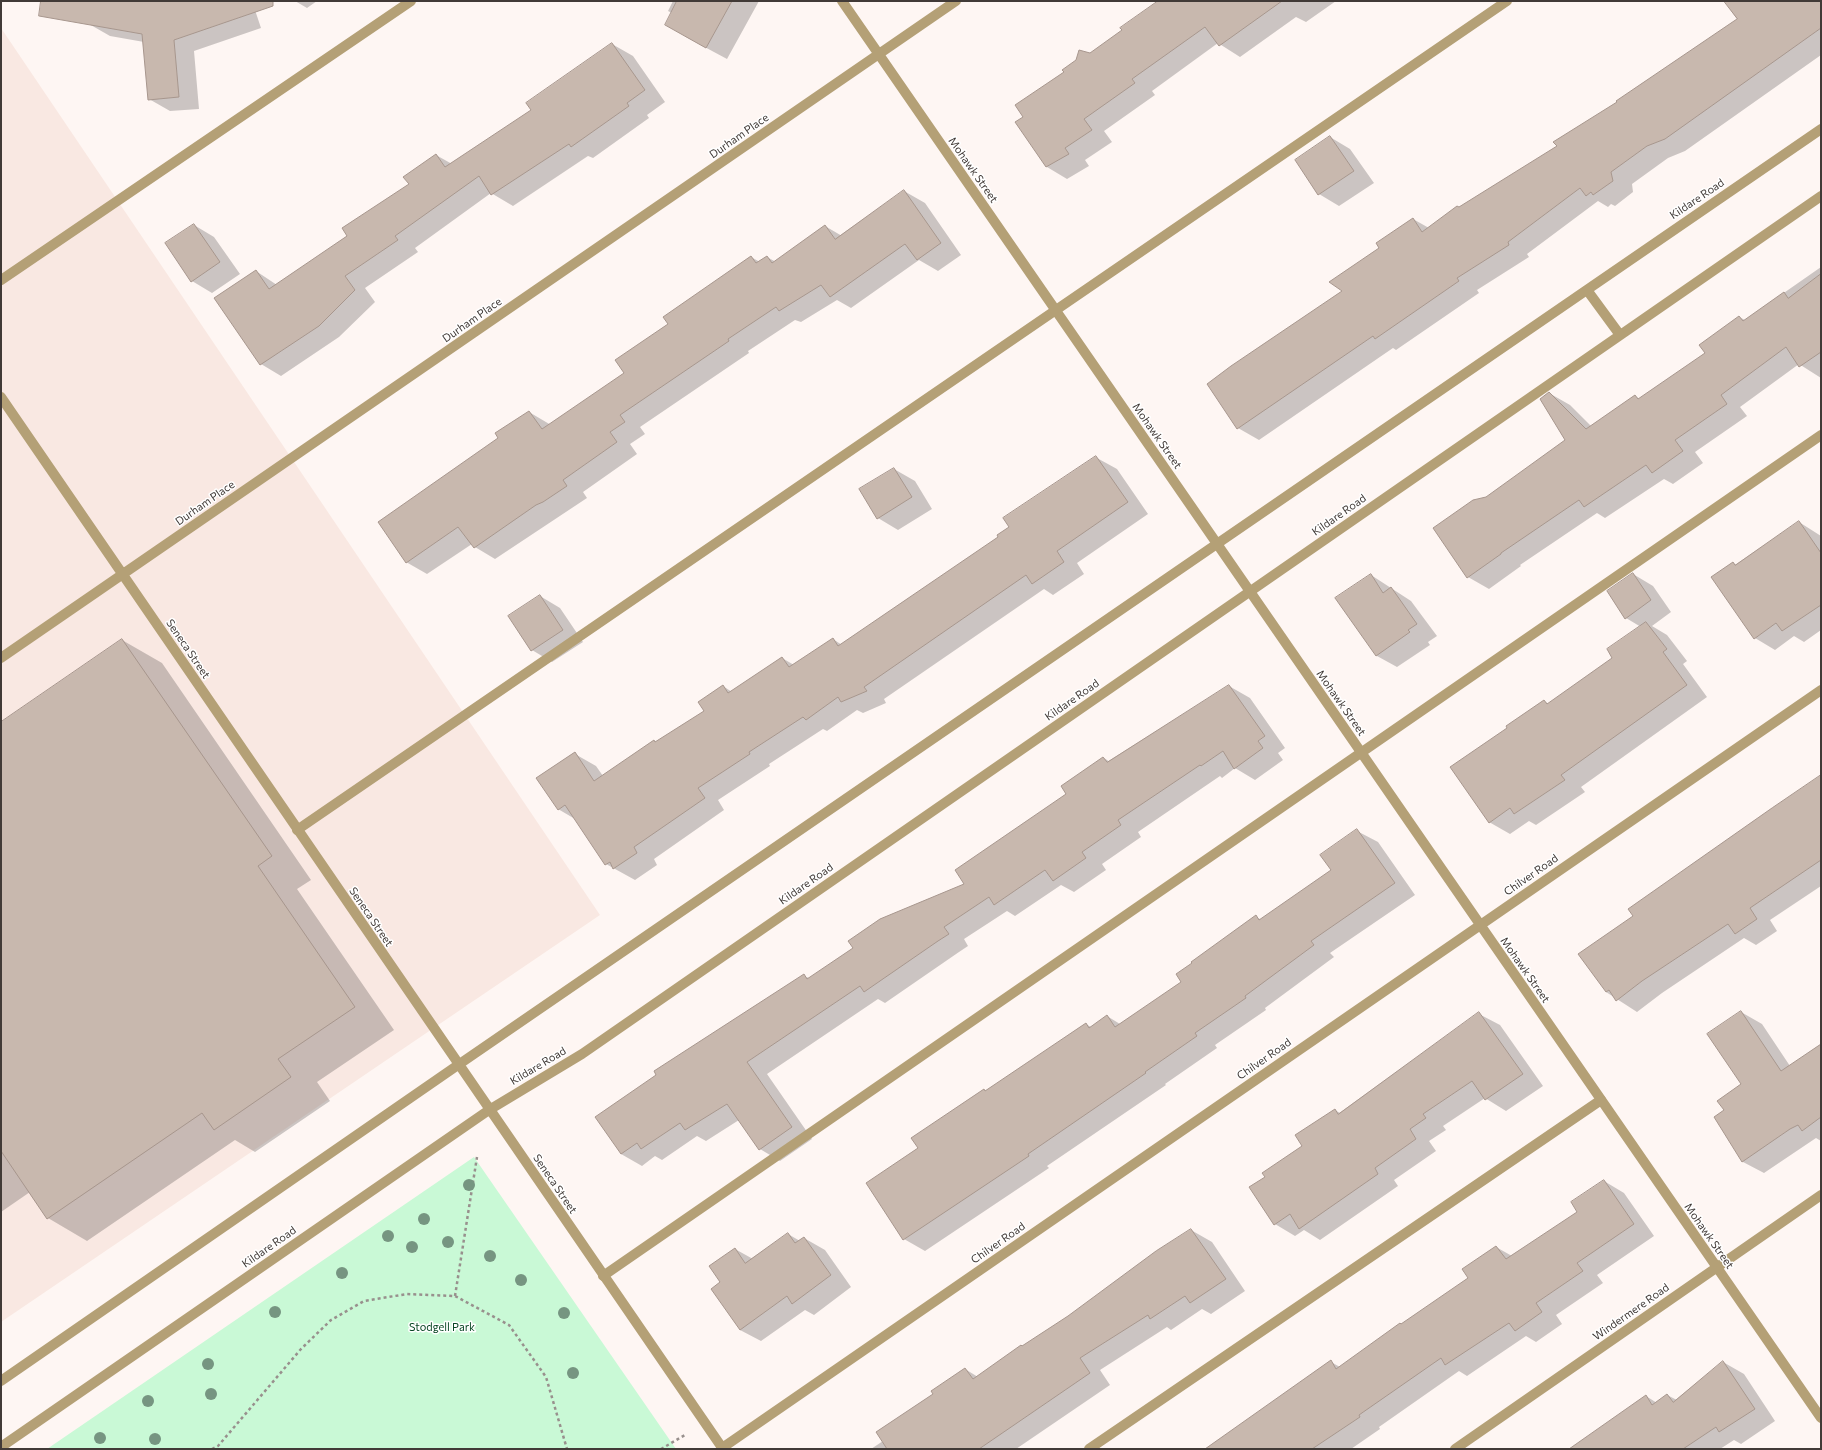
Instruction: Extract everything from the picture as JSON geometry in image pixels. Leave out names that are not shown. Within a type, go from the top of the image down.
[{"type":"street","points":[[1,280],[411,1]]},
{"type":"street","name":"Mohawk Street","points":[[842,1],[1821,1418]]},
{"type":"street","name":"Durham Place","points":[[1,658],[956,1]]},
{"type":"street","points":[[297,830],[1507,1]]},
{"type":"street","name":"Kildare Road","points":[[1,1381],[458,1064],[1821,129]]},
{"type":"street","name":"Kildare Road","points":[[1,1447],[489,1110],[582,1054],[1821,196]]},
{"type":"street","points":[[1587,290],[1620,335]]},
{"type":"street","name":"Seneca Street","points":[[1,397],[722,1448]]},
{"type":"street","points":[[603,1276],[1821,435]]},
{"type":"street","name":"Chilver Road","points":[[722,1448],[1821,690]]},
{"type":"street","points":[[1090,1449],[1601,1100]]},
{"type":"street","name":"Windermere Road","points":[[1455,1449],[1821,1195]]},
{"type":"path","points":[[455,1296],[477,1157]]},
{"type":"path","points":[[212,1449],[218,1446],[301,1349],[331,1320],[364,1301],[407,1294],[455,1296],[509,1326],[546,1377],[567,1449]]},
{"type":"path","points":[[661,1449],[686,1435]]},
{"type":"shaded area","points":[[1,28],[600,915],[1,1322]]},
{"type":"green space","name":"Stodgell Park","points":[[474,1157],[676,1449],[47,1449]]},
{"type":"building","points":[[41,1],[273,1],[273,6],[174,40],[179,97],[148,100],[142,34],[39,16]]},
{"type":"building","points":[[677,1],[732,1],[706,48],[665,25]]},
{"type":"building","points":[[1158,1],[1282,1],[1219,46],[1205,27],[1132,79],[1135,83],[1084,119],[1092,130],[1065,148],[1069,154],[1046,167],[1015,122],[1023,117],[1015,105],[1064,72],[1062,70],[1076,60],[1079,50],[1090,53],[1122,30],[1120,28]]},
{"type":"building","points":[[1724,1],[1821,1],[1821,28],[1665,139],[1647,146],[1611,172],[1613,181],[1593,195],[1591,192],[1586,196],[1580,188],[1508,242],[1509,245],[1457,278],[1459,281],[1375,339],[1373,336],[1237,429],[1207,384],[1231,366],[1342,291],[1329,282],[1379,248],[1376,243],[1413,218],[1422,232],[1457,206],[1459,207],[1557,146],[1553,142],[1617,102],[1616,101],[1737,19]]},
{"type":"building","points":[[612,43],[645,90],[627,103],[629,106],[571,147],[569,144],[491,195],[479,176],[395,236],[398,240],[345,276],[355,290],[319,326],[260,365],[214,298],[256,270],[269,289],[347,236],[342,228],[409,184],[403,177],[436,154],[445,167],[531,110],[526,103]]},
{"type":"building","points":[[1330,136],[1354,171],[1318,195],[1295,160]]},
{"type":"building","points":[[904,190],[941,243],[917,260],[905,244],[830,297],[821,285],[779,311],[776,307],[728,339],[729,341],[620,415],[625,422],[610,432],[617,442],[563,480],[567,486],[536,505],[474,548],[458,527],[406,563],[378,522],[498,438],[495,433],[529,411],[542,429],[624,373],[615,360],[668,324],[663,317],[751,256],[756,263],[767,256],[772,263],[825,225],[835,239]]},
{"type":"building","points":[[194,224],[220,262],[191,282],[165,243]]},
{"type":"building","points":[[1821,274],[1821,352],[1799,367],[1786,347],[1721,395],[1727,404],[1675,440],[1683,451],[1652,473],[1646,465],[1584,507],[1579,500],[1467,578],[1433,528],[1473,500],[1486,497],[1565,440],[1540,399],[1549,392],[1586,429],[1635,395],[1638,399],[1705,353],[1699,345],[1739,316],[1743,321],[1784,292],[1788,298]]},
{"type":"building","points":[[1096,456],[1128,502],[1057,551],[1064,562],[1032,584],[1026,575],[864,687],[867,691],[841,702],[838,697],[806,720],[803,717],[749,752],[750,754],[698,788],[705,798],[634,847],[637,853],[613,869],[610,862],[605,865],[565,805],[558,810],[536,778],[575,752],[594,781],[654,740],[655,742],[704,711],[698,702],[723,685],[728,693],[782,657],[789,667],[833,638],[838,646],[998,537],[997,535],[1009,527],[1003,518]]},
{"type":"building","points":[[894,468],[912,497],[877,519],[859,489]]},
{"type":"building","points":[[1799,521],[1821,553],[1821,605],[1782,631],[1776,623],[1754,639],[1711,577],[1733,562],[1735,565]]},
{"type":"building","points":[[1633,573],[1651,600],[1625,619],[1607,591]]},
{"type":"building","points":[[1371,574],[1383,593],[1391,587],[1417,624],[1408,630],[1410,632],[1376,656],[1335,598]]},
{"type":"building","points":[[540,595],[563,630],[531,651],[508,616]]},
{"type":"building","points":[[1646,622],[1667,649],[1663,652],[1687,685],[1561,775],[1565,780],[1514,814],[1510,808],[1489,823],[1450,767],[1507,728],[1506,726],[1544,700],[1547,704],[1612,658],[1607,649]]},
{"type":"building","points":[[122,639],[272,856],[258,866],[355,1007],[278,1059],[291,1077],[214,1130],[202,1113],[47,1219],[1,1151],[1,722]]},
{"type":"building","points":[[1229,685],[1265,736],[1258,741],[1263,748],[1234,769],[1223,751],[1118,820],[1121,825],[1082,852],[1086,858],[1053,881],[1045,870],[994,905],[989,897],[944,927],[949,934],[864,992],[860,986],[747,1062],[792,1127],[759,1150],[727,1104],[685,1130],[680,1123],[641,1149],[637,1143],[621,1154],[595,1117],[656,1075],[654,1071],[804,974],[807,979],[853,948],[848,941],[880,919],[964,884],[955,870],[1066,794],[1061,786],[1103,757],[1107,762]]},
{"type":"building","points":[[1821,775],[1821,860],[1750,908],[1757,919],[1735,934],[1728,924],[1642,981],[1616,1001],[1609,990],[1606,992],[1578,954],[1633,916],[1628,909]]},
{"type":"building","points":[[1357,829],[1395,883],[1311,941],[1314,945],[1245,996],[1246,998],[1195,1033],[1197,1036],[1028,1154],[1029,1156],[903,1240],[866,1183],[918,1148],[911,1138],[984,1089],[985,1091],[1086,1023],[1089,1028],[1107,1015],[1115,1027],[1181,982],[1176,974],[1192,963],[1191,962],[1256,915],[1259,920],[1331,870],[1320,855]]},
{"type":"building","points":[[1741,1011],[1781,1071],[1821,1044],[1821,1117],[1802,1131],[1798,1125],[1790,1129],[1742,1162],[1714,1117],[1724,1110],[1717,1101],[1741,1084],[1707,1034]]},
{"type":"building","points":[[1479,1012],[1523,1074],[1485,1100],[1472,1081],[1423,1114],[1426,1118],[1410,1129],[1416,1139],[1375,1168],[1378,1174],[1299,1229],[1290,1214],[1274,1225],[1249,1187],[1265,1177],[1262,1173],[1302,1146],[1295,1135],[1335,1109],[1338,1114]]},
{"type":"building","points":[[1604,1180],[1634,1224],[1577,1263],[1583,1271],[1536,1303],[1542,1312],[1515,1331],[1509,1323],[1445,1365],[1441,1358],[1359,1415],[1360,1417],[1312,1449],[1205,1449],[1331,1360],[1336,1369],[1400,1323],[1401,1324],[1468,1278],[1462,1269],[1496,1246],[1506,1259],[1577,1212],[1571,1202]]},
{"type":"building","points":[[1191,1229],[1226,1279],[1190,1303],[1185,1296],[1150,1319],[1148,1315],[1080,1358],[1090,1373],[979,1449],[887,1449],[876,1432],[933,1394],[931,1391],[965,1368],[973,1379],[1021,1345],[1022,1346],[1068,1316],[1156,1251]]},
{"type":"building","points":[[788,1233],[795,1243],[804,1237],[831,1275],[792,1304],[787,1296],[740,1330],[711,1289],[720,1282],[709,1266],[735,1248],[745,1263]]},
{"type":"building","points":[[1723,1361],[1755,1409],[1719,1432],[1716,1427],[1683,1449],[1569,1449],[1646,1395],[1652,1405],[1667,1394],[1673,1402]]}]
